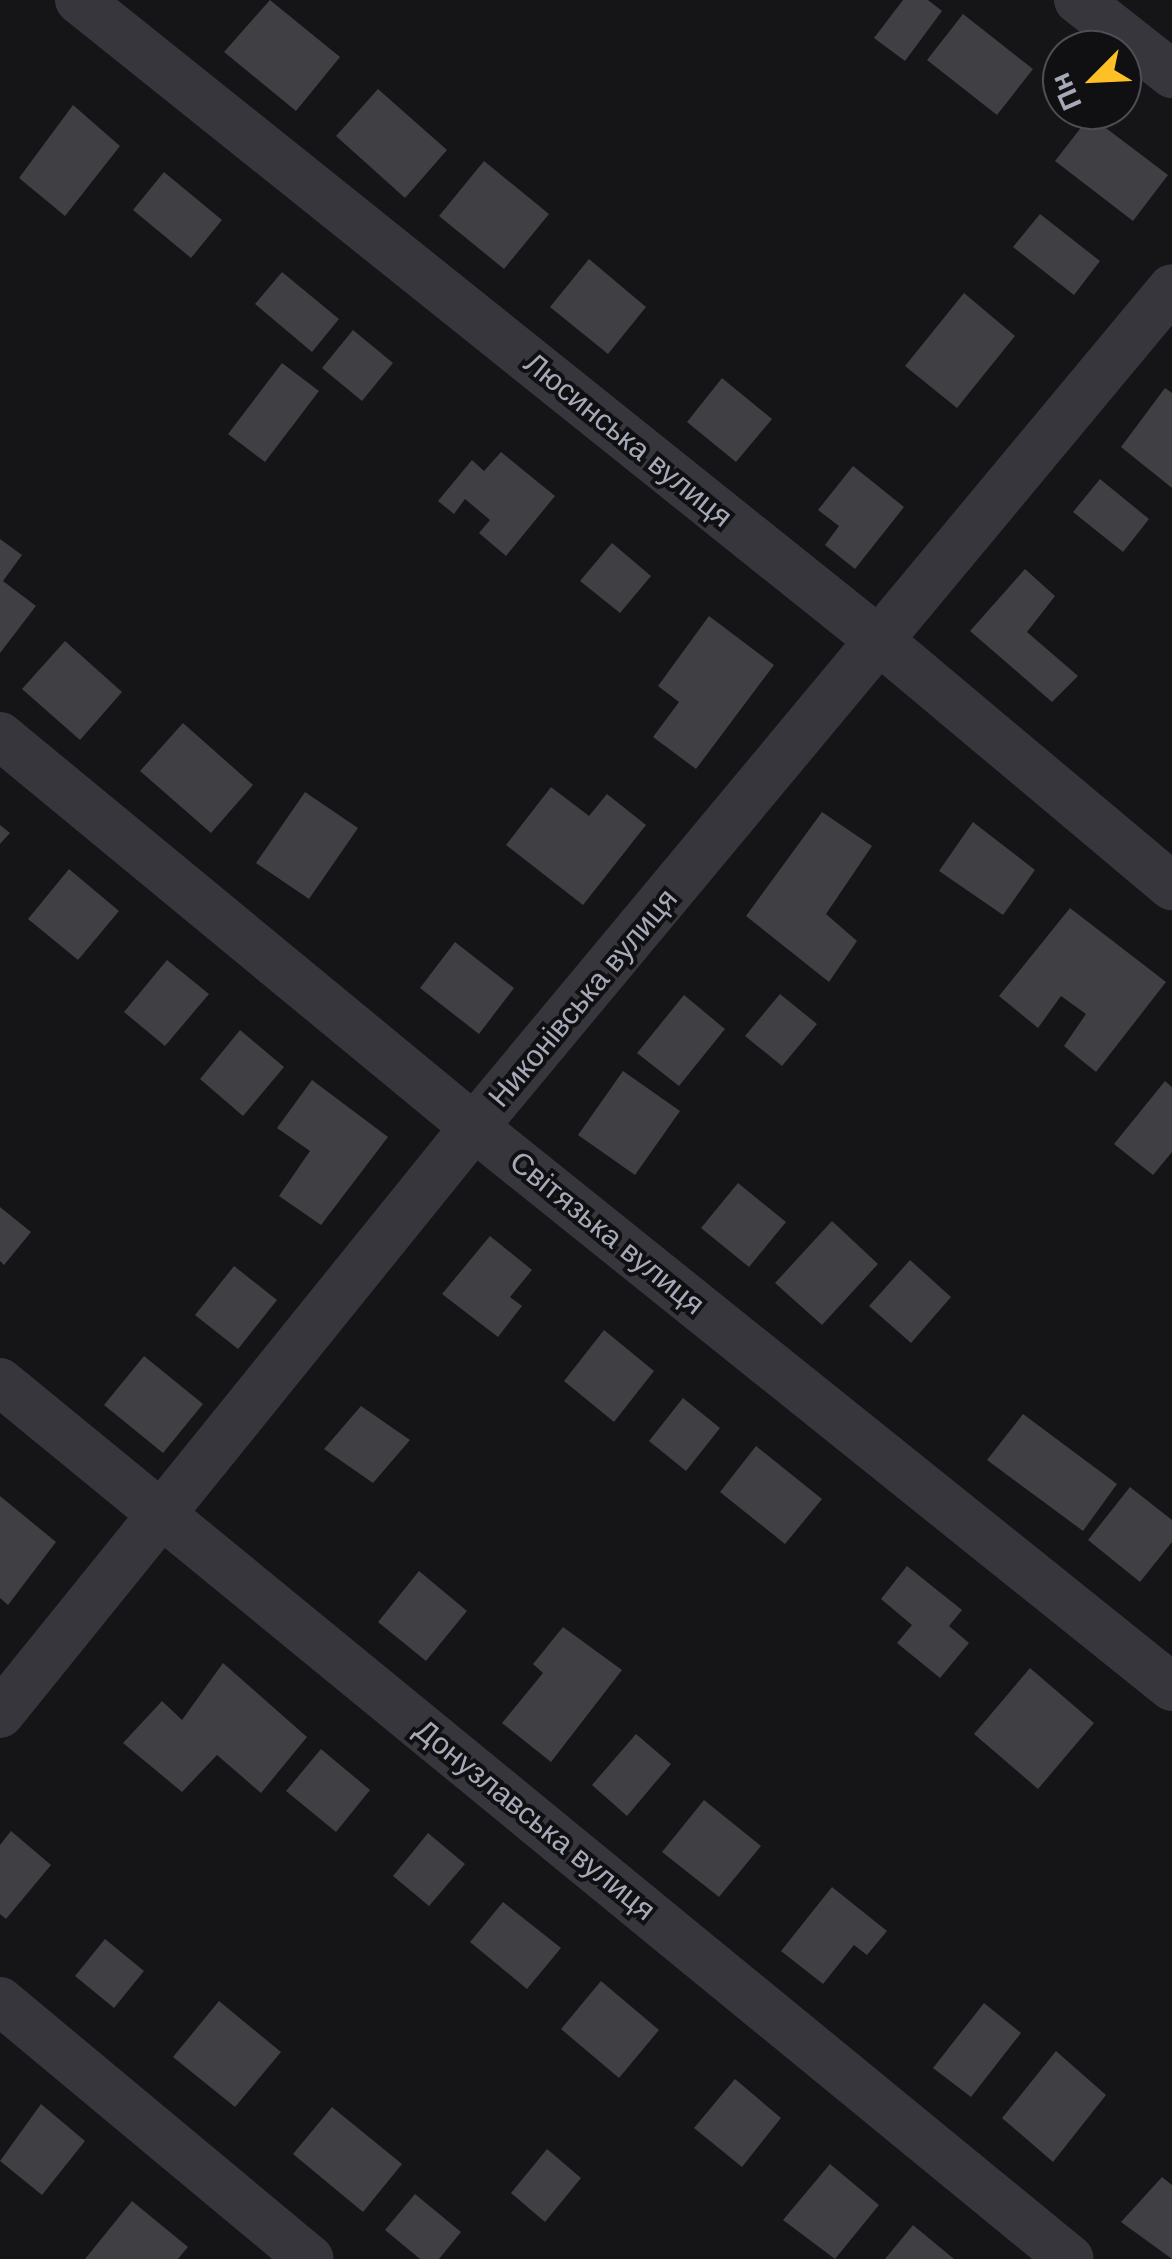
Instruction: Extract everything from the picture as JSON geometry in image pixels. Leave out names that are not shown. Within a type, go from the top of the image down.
[{"type":"street","name":"Люсинська вулиця","points":[[78,0],[882,642],[1172,886]]},
{"type":"street","points":[[1078,0],[1172,74]]},
{"type":"street","name":"Никонівська вулиця","points":[[0,1714],[474,1127],[882,642],[1172,288]]},
{"type":"street","name":"Світязька вулиця","points":[[0,736],[474,1127],[1172,1687]]},
{"type":"street","name":"Донузлавська вулиця","points":[[0,1382],[1070,2259]]},
{"type":"street","points":[[0,2001],[310,2259]]},
{"type":"building","points":[[270,0],[340,57],[296,111],[224,52]]},
{"type":"building","points":[[903,0],[928,0],[942,11],[905,61],[874,38]]},
{"type":"building","points":[[963,14],[1033,69],[997,115],[927,60]]},
{"type":"building","points":[[378,89],[447,150],[405,198],[336,136]]},
{"type":"building","points":[[73,105],[120,146],[65,216],[19,178]]},
{"type":"building","points":[[1079,130],[1109,130],[1168,175],[1133,221],[1055,161]]},
{"type":"building","points":[[484,161],[549,214],[504,269],[439,216]]},
{"type":"building","points":[[164,172],[222,220],[191,258],[133,210]]},
{"type":"building","points":[[1040,214],[1100,261],[1074,295],[1013,247]]},
{"type":"building","points":[[589,259],[646,307],[608,354],[550,307]]},
{"type":"building","points":[[282,272],[339,319],[312,352],[255,304]]},
{"type":"building","points":[[964,293],[1015,336],[957,408],[905,366]]},
{"type":"building","points":[[353,330],[393,363],[362,401],[322,368]]},
{"type":"building","points":[[282,363],[319,391],[265,462],[228,434]]},
{"type":"building","points":[[722,378],[772,419],[736,462],[687,422]]},
{"type":"building","points":[[1165,388],[1172,393],[1172,488],[1121,447]]},
{"type":"building","points":[[501,452],[555,496],[506,556],[479,533],[490,520],[465,499],[454,514],[438,501],[472,460],[484,471]]},
{"type":"building","points":[[853,466],[904,507],[855,569],[825,545],[839,526],[818,510]]},
{"type":"building","points":[[1100,479],[1149,519],[1123,552],[1073,512]]},
{"type":"building","points":[[0,539],[22,555],[3,581],[36,606],[0,653]]},
{"type":"building","points":[[612,543],[651,576],[620,613],[580,581]]},
{"type":"building","points":[[1025,569],[1055,596],[1027,632],[1078,676],[1052,702],[970,631]]},
{"type":"building","points":[[709,616],[774,665],[696,769],[653,737],[679,702],[658,686]]},
{"type":"building","points":[[65,641],[122,692],[80,740],[22,689]]},
{"type":"building","points":[[183,723],[253,785],[211,833],[140,771]]},
{"type":"building","points":[[551,787],[589,816],[607,794],[646,825],[583,905],[506,845]]},
{"type":"building","points":[[305,792],[358,828],[309,899],[256,863]]},
{"type":"building","points":[[822,812],[872,846],[826,914],[857,941],[829,982],[746,916]]},
{"type":"building","points":[[973,822],[1035,870],[1003,915],[939,871]]},
{"type":"building","points":[[0,825],[10,833],[0,844]]},
{"type":"building","points":[[69,869],[119,911],[78,960],[28,919]]},
{"type":"building","points":[[1070,908],[1166,982],[1096,1072],[1064,1046],[1086,1014],[1061,996],[1038,1028],[999,996]]},
{"type":"building","points":[[455,942],[514,988],[479,1034],[420,988]]},
{"type":"building","points":[[167,960],[209,994],[165,1046],[124,1012]]},
{"type":"building","points":[[780,994],[817,1024],[782,1066],[745,1036]]},
{"type":"building","points":[[684,995],[725,1029],[679,1086],[637,1053]]},
{"type":"building","points":[[240,1030],[284,1067],[243,1116],[200,1079]]},
{"type":"building","points":[[623,1071],[680,1111],[635,1175],[578,1135]]},
{"type":"building","points":[[312,1080],[388,1137],[321,1225],[279,1196],[310,1151],[277,1128]]},
{"type":"building","points":[[1165,1081],[1172,1087],[1172,1152],[1153,1175],[1114,1144]]},
{"type":"building","points":[[738,1183],[786,1222],[749,1267],[701,1228]]},
{"type":"building","points":[[0,1207],[31,1232],[4,1265],[0,1261]]},
{"type":"building","points":[[832,1221],[878,1264],[822,1325],[775,1283]]},
{"type":"building","points":[[490,1236],[532,1270],[510,1297],[522,1306],[498,1337],[442,1294]]},
{"type":"building","points":[[910,1260],[951,1297],[911,1343],[869,1306]]},
{"type":"building","points":[[234,1266],[277,1300],[238,1349],[195,1315]]},
{"type":"building","points":[[604,1330],[654,1371],[614,1422],[564,1381]]},
{"type":"building","points":[[144,1356],[203,1404],[163,1453],[104,1405]]},
{"type":"building","points":[[683,1398],[720,1428],[686,1471],[649,1441]]},
{"type":"building","points":[[361,1406],[410,1440],[373,1483],[324,1449]]},
{"type":"building","points":[[1023,1414],[1117,1484],[1083,1531],[987,1460]]},
{"type":"building","points":[[756,1446],[822,1499],[785,1544],[720,1492]]},
{"type":"building","points":[[1130,1487],[1172,1520],[1172,1542],[1140,1582],[1088,1540]]},
{"type":"building","points":[[0,1496],[56,1542],[8,1605],[0,1598]]},
{"type":"building","points":[[907,1566],[962,1610],[949,1626],[969,1643],[940,1678],[897,1643],[912,1625],[881,1599]]},
{"type":"building","points":[[419,1571],[467,1611],[426,1661],[378,1622]]},
{"type":"building","points":[[563,1627],[622,1670],[551,1762],[502,1723],[543,1673],[533,1664]]},
{"type":"building","points":[[223,1663],[307,1737],[261,1793],[217,1755],[182,1792],[123,1743],[162,1701],[182,1720]]},
{"type":"building","points":[[1030,1668],[1094,1723],[1038,1789],[974,1734]]},
{"type":"building","points":[[636,1734],[671,1764],[627,1816],[592,1785]]},
{"type":"building","points":[[321,1749],[370,1790],[336,1832],[286,1791]]},
{"type":"building","points":[[704,1800],[761,1846],[719,1897],[662,1852]]},
{"type":"building","points":[[11,1831],[51,1865],[6,1919],[0,1914],[0,1845]]},
{"type":"building","points":[[428,1833],[465,1864],[429,1906],[393,1876]]},
{"type":"building","points":[[832,1887],[887,1931],[867,1955],[854,1945],[823,1984],[781,1951]]},
{"type":"building","points":[[503,1902],[561,1948],[527,1989],[470,1942]]},
{"type":"building","points":[[105,1939],[144,1971],[114,2008],[75,1976]]},
{"type":"building","points":[[601,1981],[659,2030],[619,2078],[561,2029]]},
{"type":"building","points":[[219,2001],[281,2052],[235,2107],[173,2057]]},
{"type":"building","points":[[984,2003],[1021,2033],[971,2097],[933,2068]]},
{"type":"building","points":[[1056,2051],[1106,2095],[1053,2162],[1002,2118]]},
{"type":"building","points":[[735,2079],[781,2118],[742,2167],[694,2128]]},
{"type":"building","points":[[41,2104],[85,2141],[42,2195],[0,2161]]},
{"type":"building","points":[[332,2107],[402,2164],[363,2212],[293,2154]]},
{"type":"building","points":[[547,2149],[581,2178],[545,2222],[511,2193]]},
{"type":"building","points":[[830,2164],[879,2205],[835,2259],[783,2220]]},
{"type":"building","points":[[1162,2177],[1172,2185],[1172,2259],[1121,2222]]},
{"type":"building","points":[[415,2194],[461,2232],[439,2259],[420,2259],[385,2230]]},
{"type":"building","points":[[132,2201],[188,2247],[178,2259],[85,2259]]},
{"type":"building","points":[[913,2225],[954,2259],[885,2259]]}]
